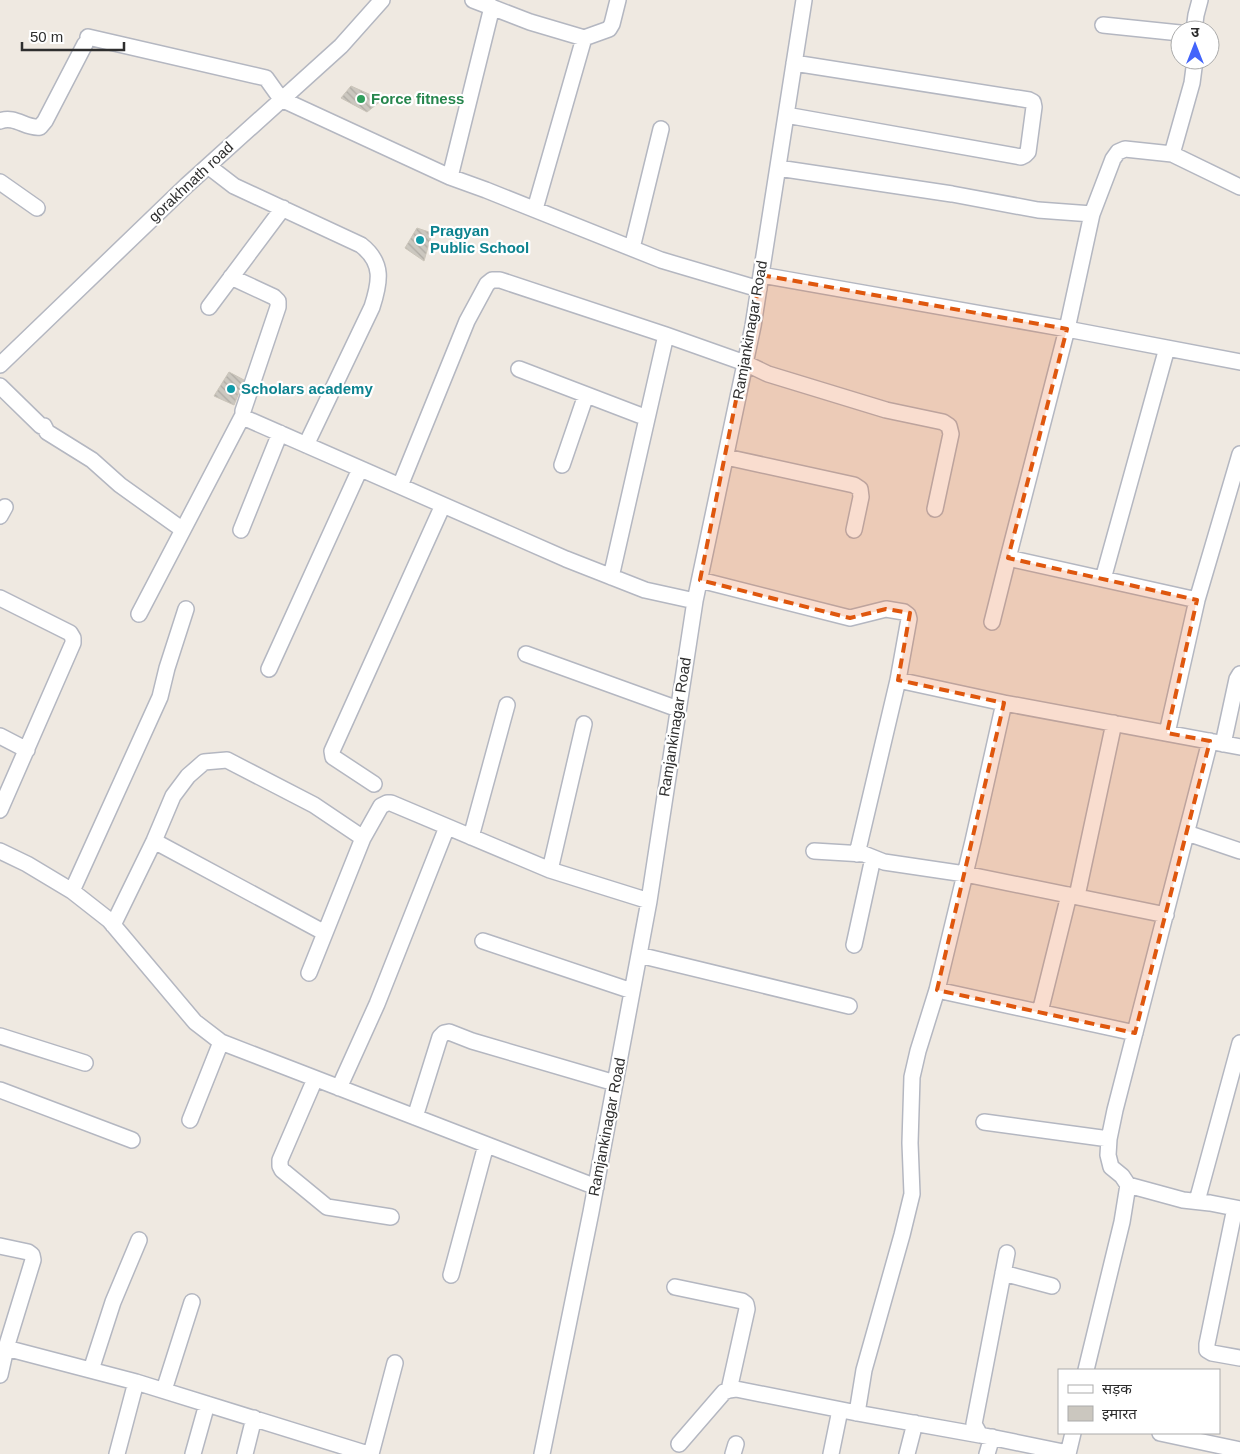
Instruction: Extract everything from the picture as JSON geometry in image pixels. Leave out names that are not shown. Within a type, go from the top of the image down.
[{"type":"street","name":"gorakhnath road","points":[[0,365],[208,166],[341,46],[382,0]]},
{"type":"street","points":[[473,0],[530,22],[584,38],[609,29],[618,0]]},
{"type":"street","name":"Ramjankinagar Road","points":[[542,1454],[596,1187],[649,901],[695,601],[726,457],[760,282],[804,0]]},
{"type":"street","points":[[1195,20],[1200,0]]},
{"type":"street","points":[[450,177],[492,7]]},
{"type":"street","points":[[1103,25],[1170,32]]},
{"type":"street","points":[[535,209],[584,38]]},
{"type":"street","points":[[0,120],[12,119],[34,128],[40,127],[45,121],[86,41],[266,78],[281,99],[450,177],[661,260],[760,282],[1067,329],[1240,362]]},
{"type":"street","points":[[786,115],[1021,156],[1028,152],[1034,106],[1033,102],[1029,100],[794,63]]},
{"type":"street","points":[[1172,154],[1192,83],[1194,70]]},
{"type":"street","points":[[632,248],[661,129]]},
{"type":"street","points":[[992,622],[1067,329],[1092,214],[1113,160],[1118,152],[1125,149],[1172,154],[1240,187]]},
{"type":"street","points":[[208,166],[234,186],[361,245],[372,255],[378,267],[377,290],[372,307],[306,445]]},
{"type":"street","points":[[778,168],[952,194],[1038,210],[1092,214]]},
{"type":"street","points":[[0,182],[37,208]]},
{"type":"street","points":[[208,307],[283,208]]},
{"type":"street","points":[[139,614],[243,415],[278,307],[278,301],[274,297],[231,277]]},
{"type":"street","points":[[400,486],[468,321],[487,284],[492,280],[500,280],[745,363],[768,374],[886,410],[943,422],[949,426],[951,434],[935,509]]},
{"type":"street","points":[[611,577],[666,336]]},
{"type":"street","points":[[1103,579],[1167,348]]},
{"type":"street","points":[[519,369],[647,418]]},
{"type":"street","points":[[0,386],[54,437],[92,460],[120,485],[183,530]]},
{"type":"street","points":[[562,465],[586,394]]},
{"type":"street","points":[[243,415],[306,445],[566,559],[645,590],[695,601]]},
{"type":"street","points":[[241,530],[280,433]]},
{"type":"street","points":[[1167,733],[1197,600],[1240,454]]},
{"type":"street","points":[[726,457],[854,485],[860,489],[861,497],[854,530]]},
{"type":"street","points":[[268,669],[360,469]]},
{"type":"street","points":[[374,784],[333,757],[332,750],[442,505]]},
{"type":"street","points":[[1008,558],[1197,600]]},
{"type":"street","points":[[700,580],[850,618],[886,609],[904,612],[908,615],[909,619],[898,680],[857,854]]},
{"type":"street","points":[[0,598],[70,633],[73,638],[73,643],[0,810]]},
{"type":"street","points":[[72,891],[160,697],[167,668],[186,609]]},
{"type":"street","points":[[526,654],[678,709]]},
{"type":"street","points":[[1240,674],[1187,833],[1135,1033],[1109,1139],[1108,1155],[1111,1167],[1122,1176],[1128,1185],[1183,1200],[1238,1209],[1207,1350],[1212,1353],[1240,1358]]},
{"type":"street","points":[[898,680],[1004,703],[1240,747]]},
{"type":"street","points":[[857,1413],[864,1370],[912,1194],[910,1143],[912,1077],[937,990],[1004,703]]},
{"type":"street","points":[[471,837],[507,705]]},
{"type":"street","points":[[550,870],[584,724]]},
{"type":"street","points":[[1040,1012],[1073,896],[1114,724]]},
{"type":"street","points":[[0,736],[27,750]]},
{"type":"street","points":[[113,925],[154,841],[173,796],[188,776],[204,762],[227,760],[314,805],[363,838]]},
{"type":"street","points":[[309,973],[363,838],[381,806],[387,803],[391,803],[550,870],[649,901]]},
{"type":"street","points":[[339,1088],[377,1004],[447,827]]},
{"type":"street","points":[[1187,833],[1240,851]]},
{"type":"street","points":[[154,841],[326,933]]},
{"type":"street","points":[[0,851],[27,864],[72,891],[109,920],[195,1022],[221,1042],[596,1187]]},
{"type":"street","points":[[814,852],[864,854],[884,862],[965,874],[1166,915]]},
{"type":"street","points":[[854,945],[873,858]]},
{"type":"street","points":[[483,941],[632,991]]},
{"type":"street","points":[[639,955],[849,1006]]},
{"type":"street","points":[[937,990],[1135,1033]]},
{"type":"street","points":[[415,1117],[440,1037],[444,1033],[449,1032],[472,1041],[615,1083]]},
{"type":"street","points":[[0,1036],[85,1063]]},
{"type":"street","points":[[190,1120],[221,1042]]},
{"type":"street","points":[[1197,1201],[1240,1043]]},
{"type":"street","points":[[316,1079],[280,1160],[282,1170],[327,1207],[391,1217]]},
{"type":"street","points":[[0,1090],[132,1140]]},
{"type":"street","points":[[984,1122],[1109,1139]]},
{"type":"street","points":[[451,1275],[486,1144]]},
{"type":"street","points":[[1086,1369],[1122,1222],[1128,1185]]},
{"type":"street","points":[[91,1370],[113,1302],[139,1240]]},
{"type":"street","points":[[0,1246],[28,1252],[32,1255],[33,1260],[6,1348],[0,1375]]},
{"type":"street","points":[[987,1454],[986,1436],[974,1424],[1007,1253]]},
{"type":"street","points":[[1003,1273],[1052,1286]]},
{"type":"street","points":[[674,1287],[742,1301],[746,1304],[747,1309],[729,1390]]},
{"type":"street","points":[[164,1390],[192,1302]]},
{"type":"street","points":[[6,1348],[136,1382],[254,1418],[325,1448],[370,1454],[395,1363]]},
{"type":"street","points":[[117,1454],[136,1382]]},
{"type":"street","points":[[679,1444],[724,1392],[736,1389],[986,1436],[1068,1454],[1073,1434]]},
{"type":"street","points":[[193,1454],[207,1404]]},
{"type":"street","points":[[831,1454],[840,1410]]},
{"type":"street","points":[[245,1454],[254,1418]]},
{"type":"street","points":[[907,1454],[915,1423]]},
{"type":"street","points":[[1165,1434],[1240,1450]]},
{"type":"highlighted area","points":[[761,275],[1067,329],[1008,558],[1197,600],[1167,733],[1210,741],[1135,1033],[937,990],[1004,703],[898,680],[910,613],[886,609],[850,618],[700,580]]},
{"type":"building","name":"Force fitness","points":[[351,86],[382,100],[367,112],[341,98]]},
{"type":"building","name":"Pragyan Public School","points":[[417,228],[432,233],[424,261],[405,248]]},
{"type":"building","name":"Scholars academy","points":[[229,372],[244,380],[234,405],[214,396]]},
{"type":"place","name":"Force fitness","points":[[361,99]]},
{"type":"place","name":"Pragyan Public School","points":[[420,240]]},
{"type":"place","name":"Scholars academy","points":[[231,389]]}]
